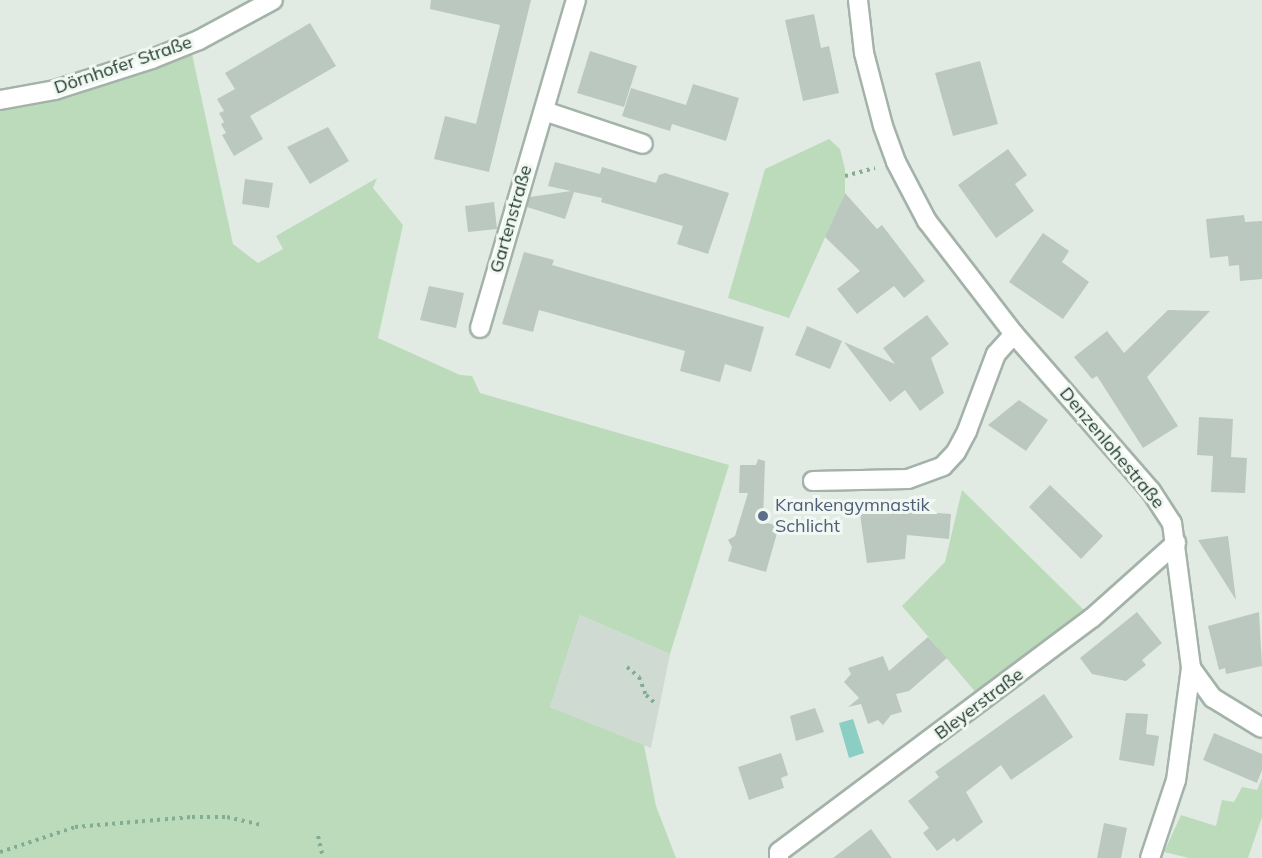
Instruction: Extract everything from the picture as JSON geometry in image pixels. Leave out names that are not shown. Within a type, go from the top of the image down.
[{"type":"street","name":"Dörnhofer Straße","points":[[0,100],[55,90],[152,59],[199,40],[273,0]]},
{"type":"street","name":"Gartenstraße","points":[[480,328],[576,0]]},
{"type":"street","name":"Denzenlohestraße","points":[[858,0],[873,91],[896,162],[927,221],[1014,334],[1164,507],[1176,543],[1191,668],[1176,780],[1150,858]]},
{"type":"street","points":[[544,111],[643,144]]},
{"type":"street","points":[[813,481],[908,478],[943,466],[956,452],[967,430],[996,354],[1014,334]]},
{"type":"street","name":"Bleyerstraße","points":[[779,858],[779,852],[1092,618],[1176,543]]},
{"type":"street","points":[[1191,668],[1213,698],[1262,728]]},
{"type":"path","points":[[845,176],[896,162]]},
{"type":"path","points":[[627,667],[639,677],[646,695],[656,704]]},
{"type":"path","points":[[0,852],[75,827],[192,817],[228,817],[262,825]]},
{"type":"path","points":[[318,836],[323,858]]},
{"type":"shaded area","points":[[580,615],[670,654],[651,748],[550,707]]},
{"type":"green space","points":[[192,54],[233,244],[258,263],[283,249],[276,236],[377,178],[373,188],[403,225],[378,338],[460,375],[472,376],[480,393],[729,465],[670,654],[580,615],[550,707],[644,745],[656,806],[676,858],[0,858],[0,110],[71,97]]},
{"type":"green space","points":[[829,139],[840,149],[845,169],[845,193],[789,318],[728,298],[765,169]]},
{"type":"green space","points":[[962,490],[1092,618],[984,702],[902,606],[945,562]]},
{"type":"green space","points":[[1262,778],[1262,817],[1248,858],[1189,858],[1164,852],[1181,815],[1216,826],[1222,800],[1234,802],[1242,787],[1257,790]]},
{"type":"water","points":[[853,719],[864,753],[849,758],[839,723]]},
{"type":"building","points":[[431,0],[531,0],[489,172],[434,159],[445,116],[476,124],[500,25],[430,9]]},
{"type":"building","points":[[814,14],[821,48],[829,46],[839,93],[803,101],[785,20]]},
{"type":"building","points":[[310,23],[336,66],[250,116],[263,139],[234,156],[222,135],[226,133],[219,113],[224,111],[217,99],[235,89],[225,73]]},
{"type":"building","points":[[590,51],[637,66],[624,107],[577,93]]},
{"type":"building","points":[[980,61],[998,124],[953,136],[935,73]]},
{"type":"building","points":[[693,84],[739,98],[726,141],[672,124],[670,131],[622,116],[631,88],[686,105]]},
{"type":"building","points":[[328,127],[349,161],[310,184],[287,147]]},
{"type":"building","points":[[1008,149],[1027,175],[1015,184],[1034,211],[996,238],[958,185]]},
{"type":"building","points":[[555,162],[600,174],[602,167],[656,183],[659,175],[665,173],[729,193],[708,254],[677,244],[683,226],[601,202],[602,198],[574,192],[565,219],[527,207],[530,197],[571,191],[548,186]]},
{"type":"building","points":[[245,179],[273,183],[269,208],[242,204]]},
{"type":"building","points":[[845,193],[877,229],[882,225],[925,281],[904,298],[894,286],[857,314],[837,289],[860,271],[825,237]]},
{"type":"building","points":[[494,202],[497,229],[468,232],[465,206]]},
{"type":"building","points":[[1244,215],[1245,222],[1262,221],[1262,279],[1240,281],[1239,265],[1229,266],[1228,256],[1210,258],[1206,219]]},
{"type":"building","points":[[1043,233],[1069,251],[1062,262],[1089,282],[1063,319],[1009,282]]},
{"type":"building","points":[[524,252],[554,260],[552,265],[764,327],[751,372],[725,364],[720,382],[680,371],[685,351],[539,310],[533,332],[502,324]]},
{"type":"building","points":[[429,286],[464,293],[456,328],[420,320]]},
{"type":"building","points":[[1168,310],[1210,311],[1147,377],[1178,426],[1143,448],[1097,376],[1092,379],[1074,357],[1107,331],[1124,353]]},
{"type":"building","points":[[927,315],[949,344],[931,358],[944,393],[920,411],[905,390],[890,402],[844,342],[895,364],[883,348]]},
{"type":"building","points":[[807,326],[842,341],[830,369],[795,355]]},
{"type":"building","points":[[1019,400],[1048,420],[1026,451],[988,425]]},
{"type":"building","points":[[1199,417],[1233,419],[1231,457],[1247,458],[1245,493],[1211,492],[1213,456],[1197,455]]},
{"type":"building","points":[[758,459],[765,461],[763,522],[779,526],[766,572],[728,561],[732,547],[728,540],[735,536],[748,493],[739,493],[740,465],[756,465]]},
{"type":"building","points":[[1050,485],[1103,536],[1081,559],[1029,507]]},
{"type":"building","points":[[898,510],[951,514],[949,539],[907,535],[905,559],[867,563],[860,514]]},
{"type":"building","points":[[1228,536],[1236,600],[1198,540]]},
{"type":"building","points":[[1137,612],[1162,643],[1142,660],[1146,665],[1126,681],[1092,674],[1080,658]]},
{"type":"building","points":[[1259,612],[1262,666],[1226,674],[1225,668],[1219,670],[1208,626]]},
{"type":"building","points":[[928,637],[947,658],[909,691],[896,694],[902,712],[891,715],[883,725],[878,720],[868,724],[861,704],[848,707],[859,698],[844,682],[851,674],[848,668],[883,656],[889,671]]},
{"type":"building","points":[[1044,694],[1073,737],[1011,780],[1001,765],[966,792],[983,822],[957,842],[954,838],[937,851],[923,833],[929,828],[908,801],[939,777],[935,772]]},
{"type":"building","points":[[815,708],[824,732],[796,741],[790,716]]},
{"type":"building","points":[[1126,713],[1148,714],[1146,734],[1159,736],[1154,766],[1119,760]]},
{"type":"building","points":[[1214,733],[1262,754],[1262,770],[1257,783],[1203,760]]},
{"type":"building","points":[[781,753],[788,775],[781,778],[784,788],[749,800],[738,767]]},
{"type":"building","points":[[1104,823],[1127,828],[1121,858],[1097,858]]},
{"type":"building","points":[[871,829],[892,858],[833,858]]},
{"type":"place","name":"Krankengymnastik Schlicht","points":[[763,516]]}]
